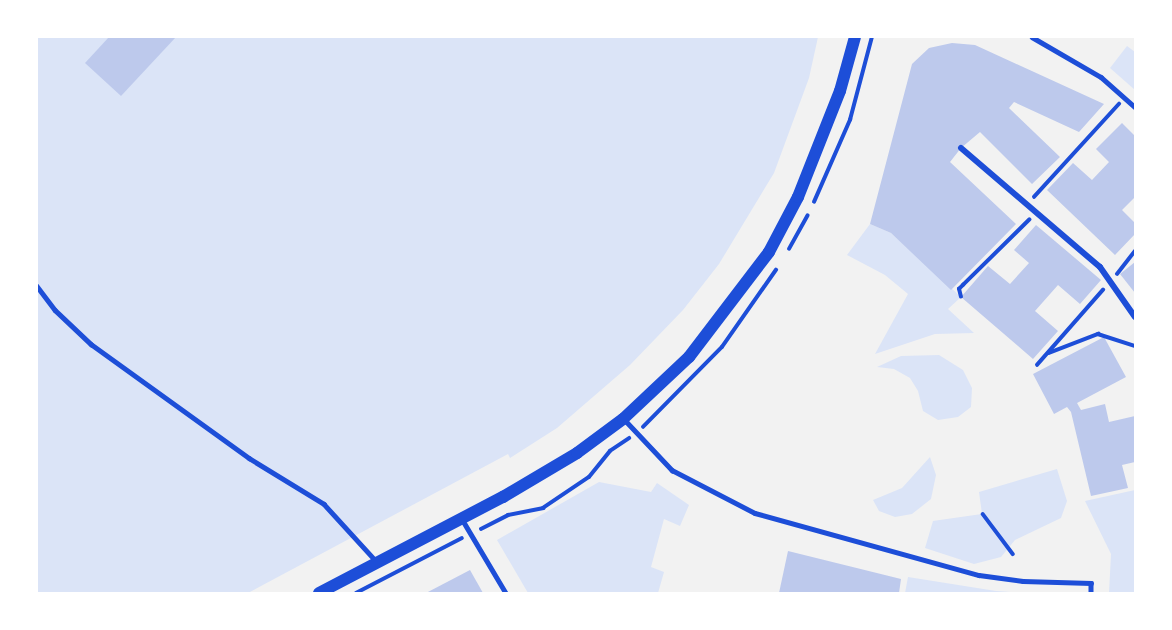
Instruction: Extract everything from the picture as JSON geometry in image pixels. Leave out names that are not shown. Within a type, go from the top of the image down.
[{"type":"main road","points":[[319,593],[541,476],[623,419],[689,357],[769,251],[799,197],[821,143],[855,37]]},
{"type":"street","points":[[961,148],[1100,267],[1135,317]]},
{"type":"lane","points":[[1032,37],[1101,77],[1135,107]]},
{"type":"lane","points":[[37,286],[55,310],[91,344],[249,458],[324,504],[378,563]]},
{"type":"lane","points":[[623,419],[672,470],[755,513],[979,575],[1023,581],[1091,583],[1091,593]]},
{"type":"lane","points":[[462,519],[506,593]]},
{"type":"path","points":[[1039,192],[1125,98]]},
{"type":"path","points":[[961,297],[959,289],[1038,212]]},
{"type":"path","points":[[1037,365],[1073,325]]},
{"type":"path","points":[[1047,354],[1098,334],[1135,346]]},
{"type":"path","points":[[982,514],[1013,554]]},
{"type":"shaded area","points":[[37,37],[818,37],[809,78],[774,173],[719,264],[683,310],[630,365],[557,428],[510,458],[508,454],[248,593],[37,593]]},
{"type":"shaded area","points":[[1127,46],[1135,52],[1135,90],[1110,68]]},
{"type":"shaded area","points":[[870,224],[891,233],[961,297],[948,309],[974,333],[935,334],[875,354],[908,294],[885,275],[847,255]]},
{"type":"shaded area","points":[[939,355],[963,370],[972,388],[971,407],[958,417],[938,420],[923,411],[918,391],[910,378],[894,369],[877,367],[901,356]]},
{"type":"shaded area","points":[[930,457],[936,475],[931,499],[912,514],[895,517],[879,511],[873,500],[902,488]]},
{"type":"shaded area","points":[[1057,469],[1067,501],[1061,518],[1015,540],[1001,557],[974,564],[925,548],[933,521],[982,514],[979,492]]},
{"type":"shaded area","points":[[599,482],[651,492],[657,483],[689,505],[680,526],[664,519],[651,567],[664,572],[658,593],[528,593],[497,540]]},
{"type":"shaded area","points":[[1135,490],[1135,593],[1109,593],[1111,554],[1085,501]]},
{"type":"shaded area","points":[[908,577],[996,591],[1028,593],[905,593]]},
{"type":"building","points":[[109,37],[176,37],[121,96],[85,63]]},
{"type":"building","points":[[952,43],[975,45],[1104,104],[1079,132],[1014,102],[1009,108],[1060,157],[1032,184],[980,132],[961,148],[950,162],[1016,224],[951,290],[891,233],[870,224],[912,64],[929,48]]},
{"type":"building","points":[[1122,123],[1135,136],[1135,197],[1122,210],[1135,223],[1135,234],[1115,255],[1047,190],[1073,163],[1092,180],[1109,162],[1096,149]]},
{"type":"building","points":[[1036,225],[1101,280],[1080,304],[1058,285],[1035,311],[1058,331],[1033,359],[961,297],[988,266],[1010,284],[1029,263],[1014,250]]},
{"type":"building","points":[[1135,262],[1135,293],[1120,274]]},
{"type":"building","points":[[1104,337],[1126,377],[1077,403],[1081,410],[1105,404],[1109,422],[1135,416],[1135,462],[1122,465],[1128,488],[1091,496],[1071,412],[1067,407],[1054,414],[1033,374]]},
{"type":"building","points":[[788,551],[901,579],[899,593],[779,593]]},
{"type":"building","points":[[470,570],[483,593],[426,593]]}]
